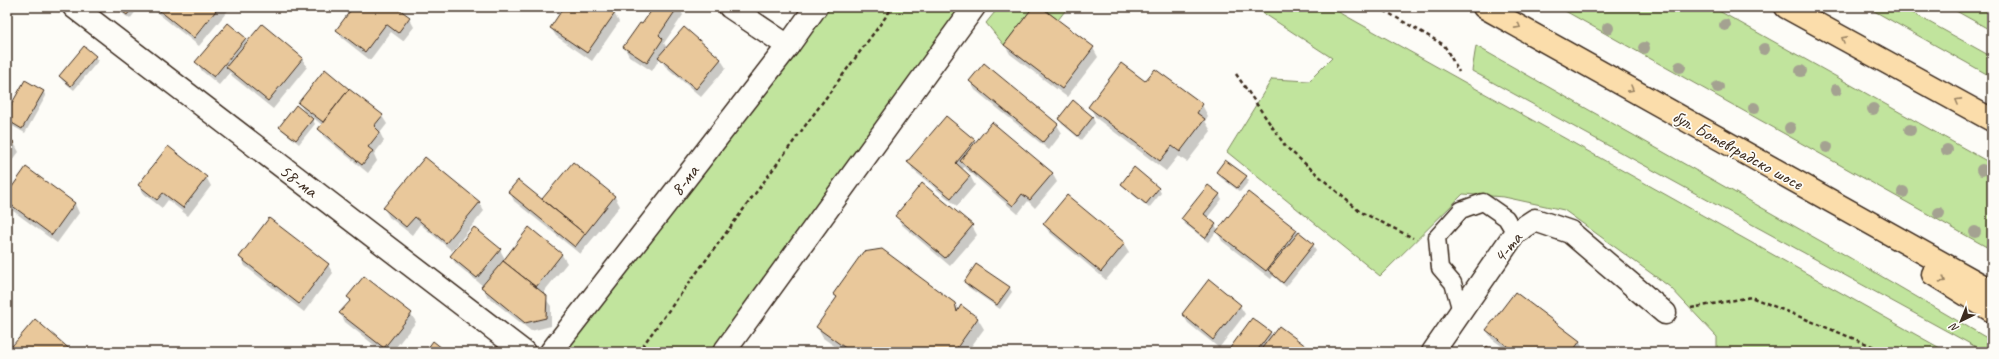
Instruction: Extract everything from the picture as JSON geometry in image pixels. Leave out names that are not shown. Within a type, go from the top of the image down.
[{"type":"main road","name":"бул. Ботевградско шосе","points":[[1484,7],[1992,291]]},
{"type":"main road","points":[[1786,7],[1992,120]]},
{"type":"main road","points":[[1708,132],[1992,311]]},
{"type":"street","name":"58-ма","points":[[74,7],[524,352]]},
{"type":"street","points":[[730,7],[788,46]]},
{"type":"street","name":"8-ма","points":[[551,352],[788,46],[816,7]]},
{"type":"street","points":[[724,352],[974,7]]},
{"type":"street","name":"4-та","points":[[1433,352],[1515,233],[1535,220],[1570,232],[1665,313]]},
{"type":"lane","points":[[1461,311],[1453,283],[1440,268],[1437,237],[1461,210],[1483,202],[1506,218],[1515,233]]},
{"type":"path","points":[[638,352],[893,7]]},
{"type":"path","points":[[1378,7],[1444,44],[1459,72]]},
{"type":"path","points":[[1236,74],[1286,147],[1359,211],[1422,242],[1440,268]]},
{"type":"path","points":[[1665,313],[1751,298],[1872,346],[1883,352]]},
{"type":"path","points":[[1954,352],[1956,347]]},
{"type":"green space","points":[[816,7],[974,7],[724,352],[551,352]]},
{"type":"green space","points":[[999,7],[1033,7],[1004,45],[986,23]]},
{"type":"green space","points":[[1041,7],[1068,7],[1058,20]]},
{"type":"green space","points":[[1254,7],[1330,7],[1947,352],[1717,352],[1717,337],[1670,287],[1564,210],[1504,197],[1463,194],[1380,276],[1227,152],[1272,79],[1309,81],[1332,58]]},
{"type":"green space","points":[[1558,7],[1712,7],[1992,164],[1992,250]]},
{"type":"green space","points":[[1867,7],[1902,7],[1992,57],[1992,77]]},
{"type":"green space","points":[[1949,7],[1992,7],[1992,31]]},
{"type":"green space","points":[[1476,46],[1840,252],[1992,341],[1992,352],[1985,352],[1472,71]]},
{"type":"building","points":[[116,7],[133,7],[127,15]]},
{"type":"building","points":[[155,7],[219,7],[194,38]]},
{"type":"building","points":[[353,7],[396,7],[410,17],[398,33],[386,24],[365,52],[336,30]]},
{"type":"building","points":[[564,7],[606,7],[615,13],[587,53],[550,28]]},
{"type":"building","points":[[654,7],[678,7],[659,35],[663,39],[647,63],[623,47],[640,23],[642,24]]},
{"type":"building","points":[[1033,7],[1041,7],[1094,47],[1062,89],[1004,45]]},
{"type":"building","points":[[228,23],[246,38],[214,77],[195,62]]},
{"type":"building","points":[[262,24],[303,58],[268,101],[226,67]]},
{"type":"building","points":[[684,27],[721,59],[696,89],[658,57]]},
{"type":"building","points":[[84,46],[96,56],[71,86],[59,76]]},
{"type":"building","points":[[984,63],[1058,124],[1043,142],[969,81]]},
{"type":"building","points":[[1121,63],[1145,81],[1155,69],[1203,104],[1197,113],[1205,119],[1180,152],[1172,146],[1160,161],[1088,107]]},
{"type":"building","points":[[325,69],[349,89],[323,122],[298,103]]},
{"type":"building","points":[[25,80],[44,91],[22,129],[7,120],[7,112]]},
{"type":"building","points":[[349,89],[383,115],[374,126],[380,132],[368,147],[373,151],[362,165],[318,129]]},
{"type":"building","points":[[1073,100],[1093,117],[1078,136],[1058,119]]},
{"type":"building","points":[[296,105],[313,119],[296,140],[279,127]]},
{"type":"building","points":[[946,116],[975,140],[956,163],[970,176],[951,198],[907,162]]},
{"type":"building","points":[[992,122],[1053,173],[1030,200],[1022,194],[1013,206],[960,161]]},
{"type":"building","points":[[7,136],[15,143],[7,152]]},
{"type":"building","points":[[168,146],[207,177],[183,208],[163,193],[157,200],[138,185]]},
{"type":"building","points":[[425,157],[480,202],[446,243],[415,217],[406,227],[383,208]]},
{"type":"building","points":[[1225,160],[1247,176],[1237,188],[1216,172]]},
{"type":"building","points":[[573,162],[615,196],[585,234],[542,199]]},
{"type":"building","points":[[26,167],[75,203],[52,235],[7,202],[7,194]]},
{"type":"building","points":[[1134,167],[1159,188],[1146,204],[1121,184]]},
{"type":"building","points":[[518,180],[585,234],[575,247],[508,192]]},
{"type":"building","points":[[922,183],[973,225],[945,258],[895,216]]},
{"type":"building","points":[[1208,185],[1220,194],[1204,214],[1216,224],[1205,238],[1181,219]]},
{"type":"building","points":[[1248,192],[1297,230],[1266,271],[1216,232]]},
{"type":"building","points":[[1067,195],[1125,243],[1101,272],[1043,224]]},
{"type":"building","points":[[269,218],[329,264],[299,304],[239,257]]},
{"type":"building","points":[[474,227],[501,249],[477,278],[450,256]]},
{"type":"building","points":[[529,227],[562,254],[536,287],[503,261]]},
{"type":"building","points":[[1299,232],[1314,244],[1283,283],[1268,270]]},
{"type":"building","points":[[882,249],[955,303],[957,312],[961,305],[978,318],[954,352],[851,352],[816,327],[837,297],[833,294],[863,252]]},
{"type":"building","points":[[503,261],[547,296],[546,318],[525,323],[481,287]]},
{"type":"building","points":[[976,264],[1010,287],[997,305],[964,282]]},
{"type":"building","points":[[364,276],[412,313],[384,348],[339,313],[351,300],[347,297]]},
{"type":"building","points":[[1209,279],[1241,305],[1213,340],[1182,314]]},
{"type":"building","points":[[1515,292],[1580,341],[1572,352],[1515,352],[1486,330]]},
{"type":"building","points":[[1252,318],[1271,332],[1256,352],[1227,352]]},
{"type":"building","points":[[35,319],[73,352],[7,352]]},
{"type":"building","points":[[1279,326],[1314,352],[1259,352]]},
{"type":"building","points":[[433,341],[447,352],[425,352]]},
{"type":"building","points":[[1487,346],[1495,352],[1482,352]]}]
